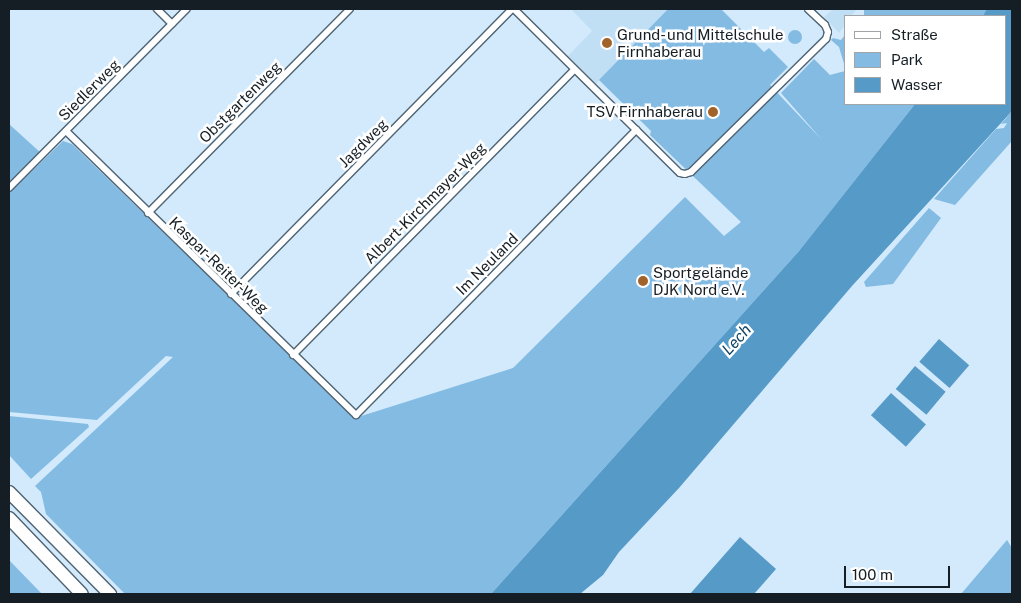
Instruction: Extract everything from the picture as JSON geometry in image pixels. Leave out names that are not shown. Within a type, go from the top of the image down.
[{"type":"highway","points":[[9,492],[110,594]]},
{"type":"highway","points":[[9,518],[82,594]]},
{"type":"street","points":[[157,9],[172,24]]},
{"type":"street","name":"Siedlerweg","points":[[9,188],[186,9]]},
{"type":"street","name":"Obstgartenweg","points":[[148,213],[350,9]]},
{"type":"street","points":[[513,9],[680,173],[691,172],[826,39],[828,32],[825,26],[808,9]]},
{"type":"street","name":"Jagdweg","points":[[231,294],[513,9]]},
{"type":"street","name":"Albert-Kirchmayer-Weg","points":[[293,355],[574,70]]},
{"type":"street","name":"Im Neuland","points":[[356,415],[636,130]]},
{"type":"street","name":"Kaspar-Reiter-Weg","points":[[66,131],[356,415]]},
{"type":"shaded area","name":"Grund- und Mittelschule Firnhaberau","points":[[571,9],[668,9],[596,84],[568,56],[592,31]]},
{"type":"shaded area","points":[[833,9],[857,9],[852,15],[844,15],[844,26],[839,33],[824,17]]},
{"type":"green space","points":[[668,9],[721,9],[764,52],[769,48],[788,67],[770,85],[822,140],[781,93],[814,59],[830,75],[844,71],[844,105],[914,105],[799,251],[491,594],[125,594],[46,514],[41,492],[35,486],[173,357],[166,356],[97,420],[9,412],[9,193],[63,141],[72,144],[355,418],[513,368],[685,197],[724,236],[741,222],[650,135],[651,131],[599,80]]},
{"type":"green space","points":[[864,9],[987,9],[987,15],[864,15]]},
{"type":"green space","points":[[795,30],[800,32],[802,37],[800,42],[795,44],[790,42],[788,37],[790,32]]},
{"type":"green space","points":[[844,36],[844,64],[839,47],[831,40],[833,38],[841,40]]},
{"type":"green space","points":[[1012,111],[1012,141],[955,205],[934,199],[996,129],[1004,128],[1007,123],[1001,124]]},
{"type":"green space","points":[[9,124],[42,154],[9,185]]},
{"type":"green space","points":[[929,208],[941,218],[893,284],[866,287],[864,282]]},
{"type":"green space","points":[[9,416],[88,424],[89,427],[31,479],[9,455]]},
{"type":"green space","points":[[1007,540],[1012,548],[1012,594],[961,594]]},
{"type":"green space","points":[[9,560],[42,594],[9,594]]},
{"type":"water","name":"Lech","points":[[987,9],[1012,9],[1012,111],[852,286],[679,488],[619,552],[603,575],[580,594],[491,594],[799,251],[914,105],[1006,105],[1006,15],[984,15]]},
{"type":"water","points":[[939,339],[969,365],[950,388],[919,362]]},
{"type":"water","points":[[915,366],[946,392],[926,415],[896,389]]},
{"type":"water","points":[[891,393],[926,424],[906,447],[871,415]]},
{"type":"water","points":[[740,537],[776,569],[754,594],[690,594]]},
{"type":"place","name":"Grund- und Mittelschule Firnhaberau","points":[[607,43]]},
{"type":"place","name":"TSV Firnhaberau","points":[[713,112]]},
{"type":"place","name":"Sportgelände DJK Nord e.V.","points":[[643,281]]}]
